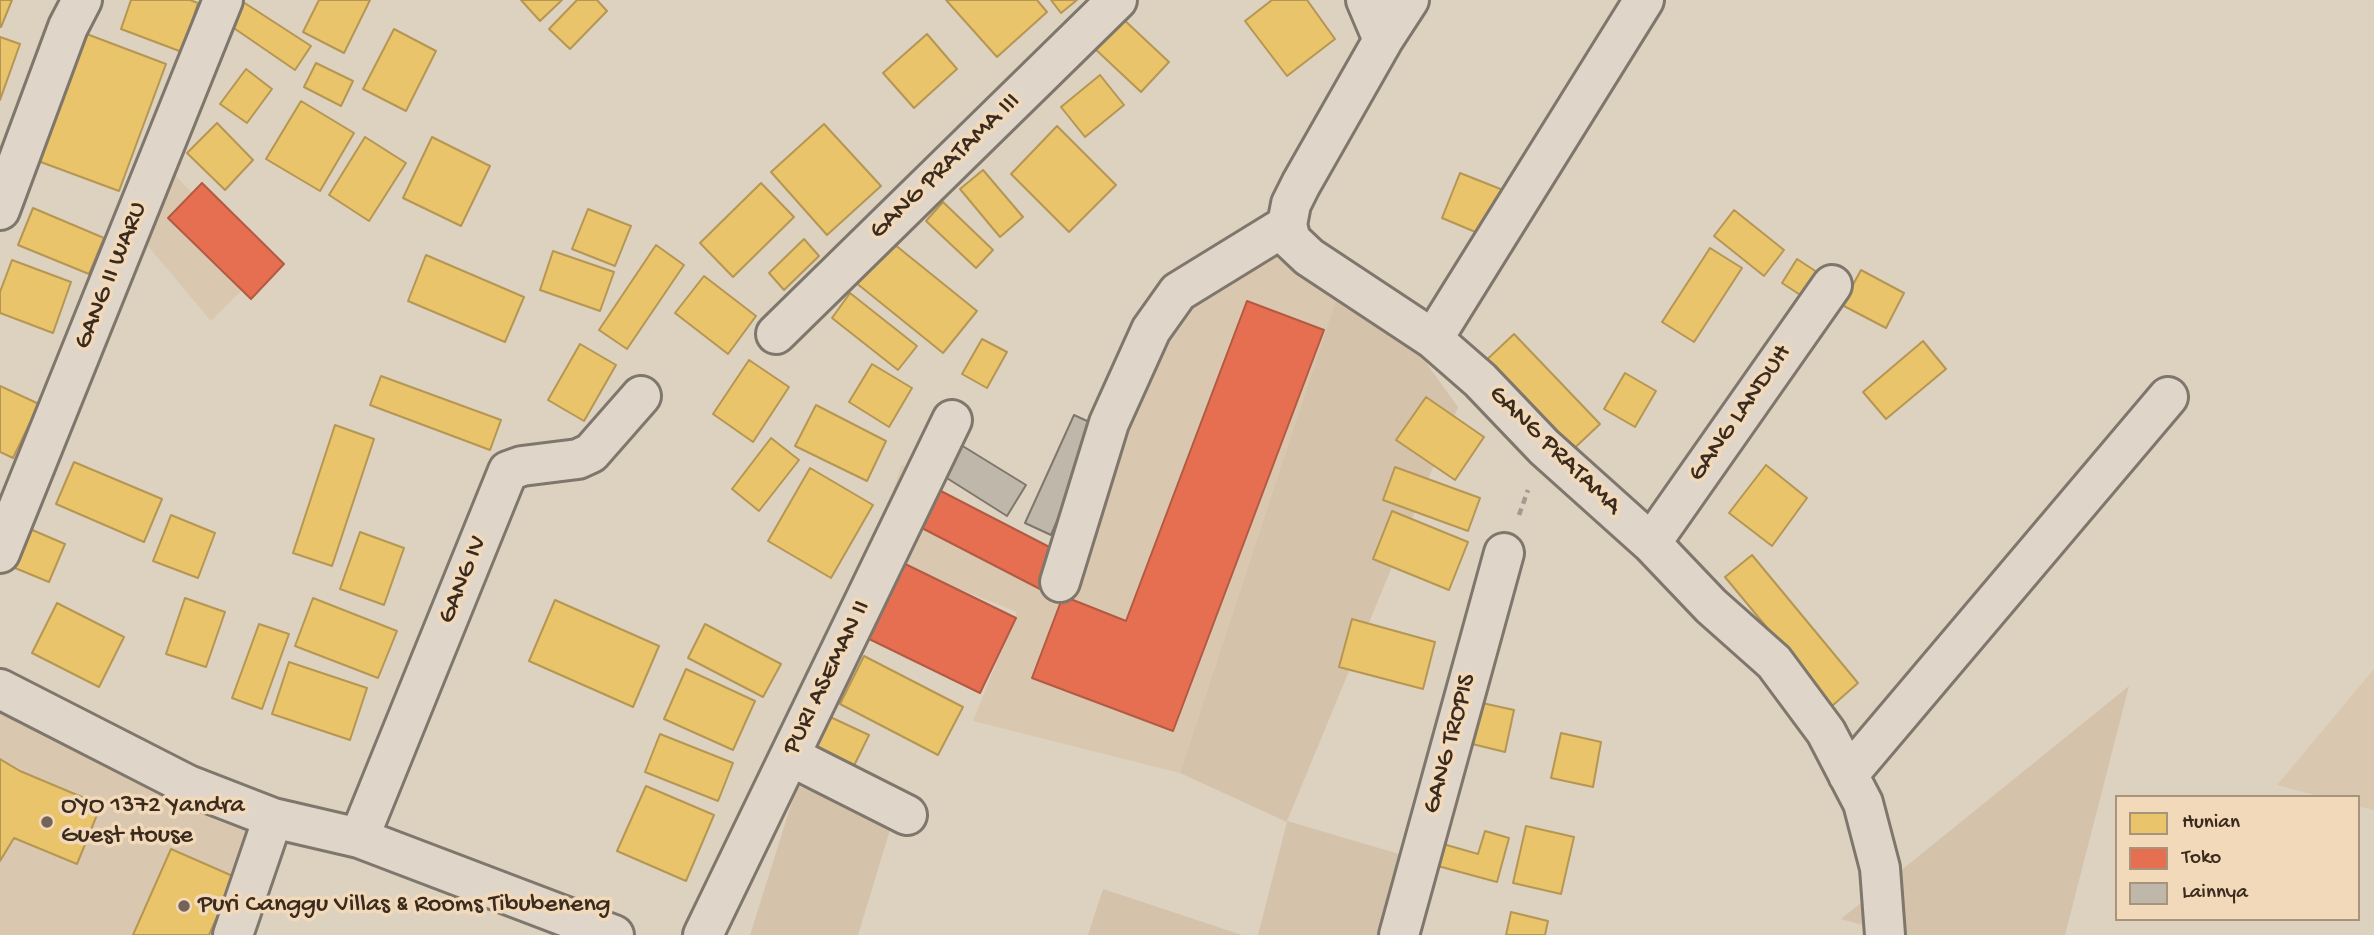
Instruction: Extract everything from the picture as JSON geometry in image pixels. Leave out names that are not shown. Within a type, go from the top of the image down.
[{"type":"street","points":[[0,211],[68,27],[82,0]]},
{"type":"street","name":"GANG II WARU","points":[[0,553],[223,0]]},
{"type":"street","name":"GANG PRATAMA III","points":[[776,334],[1117,0]]},
{"type":"street","points":[[1366,0],[1383,40]]},
{"type":"street","points":[[1060,582],[1109,423],[1151,330],[1178,292],[1287,225],[1301,184],[1383,40],[1409,0]]},
{"type":"street","points":[[1433,339],[1644,0]]},
{"type":"street","name":"GANG PRATAMA","points":[[1287,225],[1291,240],[1309,257],[1433,339],[1480,380],[1544,447],[1651,543],[1711,606],[1774,662],[1826,732],[1863,803],[1880,868],[1885,935]]},
{"type":"street","name":"GANG LANDUH","points":[[1651,543],[1832,285]]},
{"type":"street","name":"GANG IV","points":[[359,838],[508,471],[522,466],[578,458],[591,453],[641,396]]},
{"type":"street","points":[[1848,775],[2168,397]]},
{"type":"street","name":"PURI ASEMAN II","points":[[703,935],[952,420]]},
{"type":"street","name":"GANG TROPIS","points":[[1399,935],[1504,553]]},
{"type":"street","points":[[0,689],[188,785],[273,818],[359,838],[614,935]]},
{"type":"street","points":[[790,756],[906,814]]},
{"type":"street","points":[[233,935],[273,818]]},
{"type":"path","points":[[1504,553],[1544,447]]},
{"type":"shaded area","points":[[150,150],[265,267],[211,321],[126,220]]},
{"type":"shaded area","points":[[1259,233],[1338,294],[1180,773],[973,721],[1017,612],[871,554],[902,465],[1052,563],[1181,290]]},
{"type":"shaded area","points":[[1338,294],[1416,349],[1458,407],[1287,821],[1406,856],[1387,935],[1258,935],[1287,822],[1180,773]]},
{"type":"shaded area","points":[[2374,669],[2374,810],[2360,806],[2360,795],[2314,795],[2277,785]]},
{"type":"shaded area","points":[[0,684],[263,802],[202,935],[0,935]]},
{"type":"shaded area","points":[[2129,686],[2065,935],[1898,935],[1841,919]]},
{"type":"shaded area","points":[[797,786],[893,820],[858,935],[750,935]]},
{"type":"shaded area","points":[[1103,889],[1242,935],[1088,935]]},
{"type":"building: Hunian","points":[[0,0],[12,0],[1,27],[0,26]]},
{"type":"building: Hunian","points":[[131,0],[190,0],[198,3],[182,52],[121,29]]},
{"type":"building: Hunian","points":[[240,0],[311,46],[295,70],[225,22]]},
{"type":"building: Hunian","points":[[319,0],[370,0],[344,53],[303,32]]},
{"type":"building: Hunian","points":[[521,0],[562,0],[540,21]]},
{"type":"building: Hunian","points":[[577,0],[597,0],[607,11],[570,49],[549,29]]},
{"type":"building: Hunian","points":[[946,0],[1037,0],[1047,12],[997,57]]},
{"type":"building: Hunian","points":[[1051,0],[1077,0],[1061,13]]},
{"type":"building: Hunian","points":[[1272,0],[1307,0],[1335,39],[1287,76],[1245,21]]},
{"type":"building: Hunian","points":[[1121,17],[1169,62],[1141,92],[1093,47]]},
{"type":"building: Hunian","points":[[394,29],[436,51],[406,111],[363,89]]},
{"type":"building: Hunian","points":[[84,33],[166,64],[119,191],[38,161]]},
{"type":"building: Hunian","points":[[927,34],[957,69],[914,108],[883,73]]},
{"type":"building: Hunian","points":[[0,37],[20,44],[0,100]]},
{"type":"building: Hunian","points":[[316,63],[353,81],[341,106],[304,87]]},
{"type":"building: Hunian","points":[[246,69],[272,89],[247,123],[220,104]]},
{"type":"building: Hunian","points":[[1100,75],[1124,105],[1085,137],[1061,107]]},
{"type":"building: Hunian","points":[[301,101],[354,133],[320,191],[266,159]]},
{"type":"building: Hunian","points":[[217,123],[253,160],[225,190],[187,153]]},
{"type":"building: Hunian","points":[[824,124],[881,186],[827,235],[771,172]]},
{"type":"building: Hunian","points":[[1057,126],[1116,185],[1069,232],[1011,174]]},
{"type":"building: Hunian","points":[[365,137],[406,163],[369,221],[329,195]]},
{"type":"building: Hunian","points":[[432,137],[490,166],[461,226],[403,198]]},
{"type":"building: Hunian","points":[[983,170],[1023,217],[1000,237],[960,189]]},
{"type":"building: Hunian","points":[[1460,173],[1503,190],[1485,236],[1442,218]]},
{"type":"building: Hunian","points":[[761,183],[794,217],[733,277],[700,243]]},
{"type":"building: Hunian","points":[[943,202],[993,250],[976,268],[926,221]]},
{"type":"building: Hunian","points":[[33,208],[104,238],[89,274],[18,245]]},
{"type":"building: Hunian","points":[[588,209],[631,226],[615,266],[572,249]]},
{"type":"building: Hunian","points":[[1734,210],[1784,250],[1764,276],[1714,236]]},
{"type":"building: Hunian","points":[[804,239],[819,256],[784,290],[769,273]]},
{"type":"building: Hunian","points":[[889,240],[977,311],[943,353],[855,282]]},
{"type":"building: Hunian","points":[[656,245],[684,265],[627,349],[599,330]]},
{"type":"building: Hunian","points":[[1710,248],[1742,268],[1694,342],[1662,322]]},
{"type":"building: Hunian","points":[[553,251],[614,272],[600,311],[540,290]]},
{"type":"building: Hunian","points":[[426,255],[524,297],[505,342],[408,301]]},
{"type":"building: Hunian","points":[[1797,259],[1823,276],[1808,300],[1782,283]]},
{"type":"building: Hunian","points":[[12,260],[71,282],[53,333],[0,313],[0,292]]},
{"type":"building: Hunian","points":[[1861,270],[1904,293],[1886,328],[1842,305]]},
{"type":"building: Hunian","points":[[704,276],[756,316],[728,354],[675,313]]},
{"type":"building: Hunian","points":[[850,293],[917,346],[898,370],[832,318]]},
{"type":"building: Hunian","points":[[1514,334],[1600,424],[1565,457],[1479,367]]},
{"type":"building: Hunian","points":[[982,339],[1007,352],[987,388],[962,374]]},
{"type":"building: Hunian","points":[[1923,341],[1946,369],[1886,419],[1863,392]]},
{"type":"building: Hunian","points":[[580,344],[616,365],[584,421],[548,400]]},
{"type":"building: Hunian","points":[[749,360],[789,387],[753,442],[713,414]]},
{"type":"building: Hunian","points":[[872,364],[912,388],[889,427],[849,402]]},
{"type":"building: Hunian","points":[[1625,373],[1656,391],[1635,427],[1604,409]]},
{"type":"building: Hunian","points":[[381,376],[501,420],[490,450],[370,405]]},
{"type":"building: Hunian","points":[[0,386],[39,404],[13,458],[0,452]]},
{"type":"building: Hunian","points":[[1426,397],[1484,437],[1455,480],[1396,440]]},
{"type":"building: Hunian","points":[[816,405],[886,441],[867,481],[795,446]]},
{"type":"building: Hunian","points":[[335,425],[374,439],[332,566],[293,553]]},
{"type":"building: Hunian","points":[[771,438],[799,460],[759,511],[732,489]]},
{"type":"building: Hunian","points":[[74,462],[162,499],[144,542],[56,504]]},
{"type":"building: Hunian","points":[[1766,465],[1807,498],[1772,546],[1729,513]]},
{"type":"building: Hunian","points":[[1395,467],[1480,498],[1468,531],[1383,500]]},
{"type":"building: Hunian","points":[[810,468],[873,505],[831,578],[768,541]]},
{"type":"building: Hunian","points":[[1392,511],[1468,542],[1449,590],[1373,559]]},
{"type":"building: Hunian","points":[[171,515],[215,533],[198,578],[153,561]]},
{"type":"building: Hunian","points":[[30,529],[65,544],[49,582],[15,568]]},
{"type":"building: Hunian","points":[[360,532],[404,548],[384,605],[340,589]]},
{"type":"building: Hunian","points":[[1752,555],[1858,683],[1832,706],[1725,577]]},
{"type":"building: Hunian","points":[[185,598],[225,612],[206,667],[166,654]]},
{"type":"building: Hunian","points":[[313,598],[397,631],[378,678],[295,646]]},
{"type":"building: Hunian","points":[[555,600],[659,646],[633,707],[529,661]]},
{"type":"building: Hunian","points":[[57,603],[124,637],[99,687],[32,653]]},
{"type":"building: Hunian","points":[[1352,619],[1435,642],[1423,689],[1339,667]]},
{"type":"building: Hunian","points":[[259,624],[289,634],[262,709],[232,698]]},
{"type":"building: Hunian","points":[[705,624],[781,664],[763,697],[688,658]]},
{"type":"building: Hunian","points":[[864,656],[963,707],[938,755],[840,704]]},
{"type":"building: Hunian","points":[[289,662],[367,688],[350,740],[272,714]]},
{"type":"building: Hunian","points":[[686,669],[755,701],[733,750],[664,719]]},
{"type":"building: Hunian","points":[[1473,701],[1514,710],[1505,752],[1464,742]]},
{"type":"building: Hunian","points":[[826,715],[869,735],[850,774],[808,754]]},
{"type":"building: Hunian","points":[[1561,733],[1601,742],[1593,787],[1551,778]]},
{"type":"building: Hunian","points":[[660,734],[733,763],[718,801],[645,772]]},
{"type":"building: Hunian","name":"OYO 1372 Yandra Guest House","points":[[0,759],[20,771],[101,805],[77,864],[14,838],[0,861]]},
{"type":"building: Hunian","points":[[646,786],[714,815],[686,881],[617,851]]},
{"type":"building: Hunian","points":[[1526,826],[1574,837],[1561,894],[1513,883]]},
{"type":"building: Hunian","points":[[1485,831],[1509,838],[1497,882],[1423,862],[1429,840],[1478,854]]},
{"type":"building: Hunian","name":"Puri Canggu Villas & Rooms Tibubeneng","points":[[171,849],[235,877],[209,935],[133,935]]},
{"type":"building: Hunian","points":[[1511,912],[1548,921],[1545,935],[1506,935]]},
{"type":"building: Toko","points":[[202,183],[284,264],[251,299],[168,218]]},
{"type":"building: Toko","points":[[1247,301],[1324,330],[1173,731],[1032,678],[1063,596],[1126,621]]},
{"type":"building: Toko","points":[[937,489],[1059,552],[1040,589],[918,526]]},
{"type":"building: Toko","points":[[897,560],[1016,618],[980,693],[861,635]]},
{"type":"building: Lainnya","points":[[1074,415],[1098,426],[1051,535],[1025,523]]},
{"type":"building: Lainnya","points":[[961,445],[1026,485],[1007,516],[942,475]]},
{"type":"place","name":"OYO 1372 Yandra Guest House","points":[[47,822]]},
{"type":"place","name":"Puri Canggu Villas & Rooms Tibubeneng","points":[[184,906]]}]
